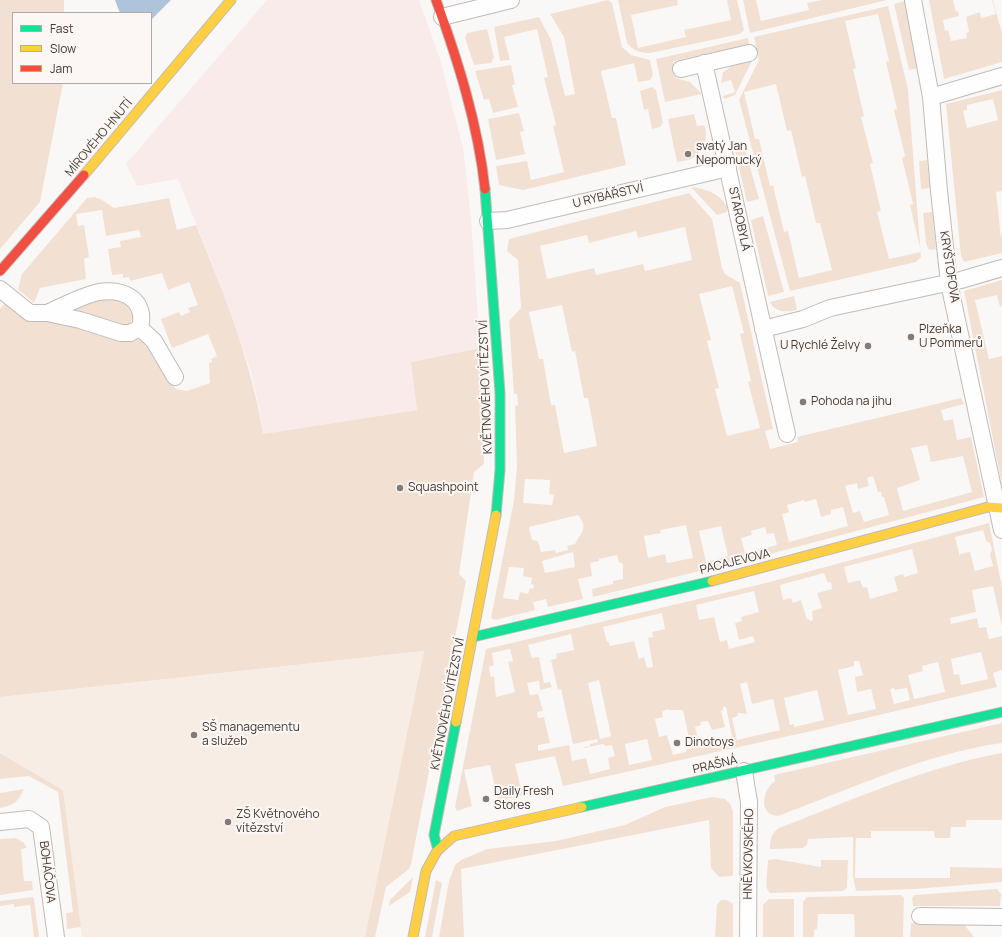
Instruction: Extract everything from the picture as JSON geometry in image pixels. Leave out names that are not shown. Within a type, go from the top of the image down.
[{"type":"street","name":"MÍROVÉHO HNUTÍ","points":[[0,271],[61,202],[231,0]]},
{"type":"street","name":"KVĚTNOVÉHO VÍTĚZSTVÍ","points":[[436,0],[458,63],[478,144],[488,221],[502,418],[500,486],[495,522],[434,835],[438,850]]},
{"type":"street","points":[[442,17],[511,0]]},
{"type":"street","name":"KRYŠTOFOVA","points":[[913,0],[931,97],[939,198],[949,283],[1000,508],[1002,530]]},
{"type":"street","points":[[681,69],[749,53]]},
{"type":"street","name":"STAROBYLÁ","points":[[704,63],[787,434]]},
{"type":"street","points":[[931,97],[1002,76]]},
{"type":"street","name":"U RYBÁŘSTVÍ","points":[[488,221],[507,220],[728,168]]},
{"type":"street","points":[[763,329],[803,319],[830,308],[949,283],[1002,268]]},
{"type":"street","points":[[0,289],[30,313],[47,313],[80,320],[121,333],[130,333],[140,328],[143,317],[139,304],[130,296],[116,292],[99,292],[47,313]]},
{"type":"street","points":[[140,328],[154,341],[176,377]]},
{"type":"street","name":"PACAJEVOVA","points":[[473,637],[736,575],[988,507],[1000,508]]},
{"type":"street","name":"PRAŠNÁ","points":[[438,850],[454,836],[1002,712]]},
{"type":"street","name":"HNĚVKOVSKÉHO","points":[[744,771],[749,802],[748,937]]},
{"type":"street","name":"BOHÁČOVA","points":[[0,822],[29,818],[41,827],[56,937]]},
{"type":"street","points":[[413,937],[426,871],[430,860],[438,850]]},
{"type":"street","points":[[920,916],[1002,917]]},
{"type":"shaded area","points":[[0,0],[64,0],[64,12],[12,12],[12,84],[63,84],[40,202],[0,249]]},
{"type":"shaded area","points":[[267,0],[419,0],[440,59],[463,148],[471,219],[480,348],[411,362],[417,410],[263,434],[259,407],[251,372],[211,261],[178,179],[137,186],[126,164]]},
{"type":"shaded area","points":[[608,0],[612,3],[622,47],[631,55],[650,60],[653,75],[650,80],[638,82],[634,63],[601,71],[612,118],[616,118],[626,165],[523,190],[499,185],[496,166],[527,161],[531,180],[564,172],[553,126],[556,125],[544,78],[548,77],[537,29],[504,37],[510,60],[500,61],[494,27],[539,17],[551,40],[565,96],[575,94],[564,37],[550,14]]},
{"type":"shaded area","points":[[618,0],[677,0],[678,5],[631,15],[638,48],[686,37],[684,30],[731,20],[727,0],[737,0],[744,30],[740,34],[650,53],[640,52],[632,48],[627,43]]},
{"type":"shaded area","points":[[743,0],[756,0],[761,21],[809,10],[807,3],[821,0],[887,0],[750,33]]},
{"type":"shaded area","points":[[929,0],[953,0],[956,12],[958,11],[959,16],[943,20],[945,31],[948,30],[951,41],[967,38],[966,33],[969,32],[966,17],[980,12],[981,18],[996,14],[992,0],[994,0],[993,1],[1002,33],[1002,62],[944,79]]},
{"type":"shaded area","points":[[905,1],[918,68],[909,70],[894,4]]},
{"type":"shaded area","points":[[888,6],[908,89],[920,250],[910,205],[913,204],[902,158],[905,156],[894,110],[897,109],[886,62],[889,61],[878,14],[845,21],[856,68],[853,69],[864,116],[861,117],[873,163],[870,164],[881,211],[877,212],[889,259],[921,252],[921,257],[916,262],[790,291],[739,100],[759,60],[754,37]],"holes":[[[776,84],[787,131],[791,130],[802,177],[805,176],[816,223],[820,223],[832,270],[799,278],[788,231],[784,232],[773,185],[770,186],[759,139],[755,139],[744,92]]]},
{"type":"shaded area","points":[[487,29],[494,57],[491,63],[474,65],[465,38],[467,33]]},
{"type":"shaded area","points":[[748,38],[749,45],[673,61],[676,78],[690,82],[702,94],[665,102],[656,59]]},
{"type":"shaded area","points":[[752,61],[735,95],[724,99],[723,96],[735,92],[731,80],[721,83],[723,72],[732,66]]},
{"type":"shaded area","points":[[511,65],[515,84],[512,85],[518,107],[493,113],[489,99],[484,100],[475,71]]},
{"type":"shaded area","points":[[652,87],[656,90],[663,123],[660,127],[652,129],[648,109],[644,110],[640,91]]},
{"type":"shaded area","points":[[1002,90],[1002,191],[996,192],[1001,238],[1002,233],[1002,253],[964,262],[961,256],[946,104]],"holes":[[[993,99],[998,120],[967,128],[963,111],[967,110],[967,105]]]},
{"type":"shaded area","points":[[519,113],[524,131],[520,132],[525,154],[496,160],[488,119]]},
{"type":"shaded area","points":[[694,114],[697,126],[704,125],[706,139],[703,148],[693,158],[677,162],[668,119]]},
{"type":"shaded area","points":[[745,149],[759,199],[747,202],[735,151]]},
{"type":"shaded area","points":[[927,160],[930,188],[921,189],[919,161]]},
{"type":"shaded area","points":[[691,187],[712,192],[727,206],[727,212],[717,215]]},
{"type":"shaded area","points":[[689,193],[712,219],[722,268],[725,274],[740,283],[773,429],[765,431],[770,449],[798,442],[797,437],[961,398],[964,404],[941,410],[944,421],[953,419],[957,440],[971,437],[984,497],[770,554],[593,597],[592,589],[613,584],[613,581],[623,579],[623,564],[619,562],[617,555],[599,559],[599,561],[590,563],[592,576],[578,579],[583,599],[548,607],[546,599],[533,602],[535,610],[495,620],[491,618],[514,500],[517,467],[515,406],[518,405],[517,394],[514,394],[509,321],[521,308],[518,260],[507,251],[509,239]],"holes":[[[685,227],[692,260],[645,271],[643,264],[596,275],[594,268],[547,279],[540,246],[587,235],[589,243],[636,231],[638,238]],[[732,286],[744,333],[740,334],[751,381],[748,382],[760,428],[727,436],[715,389],[719,388],[707,341],[711,340],[699,294]],[[562,305],[572,352],[575,351],[584,398],[588,398],[597,446],[564,453],[555,405],[551,405],[543,359],[539,359],[529,312]],[[927,445],[931,462],[963,456],[972,492],[903,511],[897,488],[920,480],[911,448]],[[873,476],[878,492],[881,492],[882,497],[884,497],[889,515],[864,522],[860,511],[853,513],[845,486],[857,483],[858,489],[869,486],[867,478]],[[525,479],[550,480],[549,494],[554,495],[552,505],[523,503]],[[816,499],[821,517],[831,514],[831,510],[843,507],[848,526],[789,542],[782,514],[789,512],[787,505],[804,500],[805,502]],[[578,515],[583,523],[583,530],[575,544],[567,546],[568,550],[556,553],[555,550],[541,552],[538,541],[532,540],[529,527]],[[686,525],[693,558],[667,563],[665,554],[648,558],[644,536],[661,533],[660,530]],[[721,526],[728,556],[706,562],[699,531]],[[765,527],[767,534],[774,533],[777,545],[745,553],[741,538],[752,535],[751,531]],[[573,552],[575,567],[545,573],[542,561]],[[509,567],[524,568],[523,576],[532,578],[531,584],[534,585],[533,589],[530,588],[528,594],[520,592],[518,600],[503,598]]]},
{"type":"shaded area","points":[[95,197],[114,208],[169,198],[177,230],[196,225],[236,328],[252,380],[263,434],[417,410],[411,362],[480,348],[484,464],[474,472],[459,574],[466,581],[411,864],[409,869],[386,887],[375,937],[365,937],[424,651],[0,697],[0,309],[5,303],[30,321],[64,321],[144,341],[150,346],[158,357],[176,389],[187,391],[210,383],[209,363],[212,362],[211,359],[217,356],[208,334],[172,348],[161,319],[179,312],[181,316],[190,312],[188,308],[198,305],[189,282],[168,290],[162,273],[130,281],[129,277],[123,278],[123,274],[112,275],[108,249],[121,247],[120,241],[141,237],[139,230],[106,236],[102,210],[76,214],[78,226],[84,225],[89,257],[84,259],[86,279],[40,288],[34,303],[18,289],[22,274],[87,198]]},
{"type":"shaded area","points":[[932,212],[936,249],[929,250],[926,243],[923,213]]},
{"type":"shaded area","points":[[763,216],[784,292],[768,296],[751,220]]},
{"type":"shaded area","points":[[1002,280],[1002,306],[1000,307],[997,295],[975,300],[989,359],[1002,356],[1002,485],[964,291]]},
{"type":"shaded area","points":[[794,296],[797,310],[781,311],[772,306],[770,302]]},
{"type":"shaded area","points":[[96,297],[118,301],[130,307],[133,311],[133,317],[129,325],[121,327],[70,312],[77,306]]},
{"type":"shaded area","points":[[989,523],[1002,587],[1002,627],[993,586],[972,590],[976,612],[950,618],[951,624],[977,618],[979,628],[986,627],[989,639],[1002,636],[1002,670],[993,673],[997,687],[816,730],[563,786],[555,756],[515,764],[521,789],[532,786],[533,790],[540,788],[541,791],[498,801],[490,765],[464,770],[472,806],[457,811],[455,807],[486,649],[762,584]],"holes":[[[983,530],[986,541],[990,543],[992,550],[990,554],[993,566],[975,571],[970,552],[960,554],[960,557],[955,537]],[[912,549],[918,573],[904,577],[903,574],[894,577],[898,591],[870,599],[867,587],[863,588],[860,580],[848,583],[844,567]],[[824,573],[828,583],[831,582],[832,589],[817,593],[822,608],[812,611],[813,620],[810,621],[807,619],[801,600],[793,603],[791,598],[783,600],[780,585]],[[754,591],[759,612],[741,617],[742,621],[735,623],[739,640],[753,636],[755,642],[729,649],[727,640],[720,642],[714,617],[699,620],[696,605]],[[662,613],[665,629],[652,632],[653,637],[648,638],[653,667],[647,668],[644,657],[639,659],[634,641],[610,646],[608,641],[607,642],[603,627]],[[571,634],[574,650],[556,654],[557,658],[551,660],[558,690],[561,689],[573,744],[597,739],[598,742],[590,744],[590,746],[584,748],[603,744],[606,746],[612,745],[615,756],[608,758],[610,769],[590,774],[586,758],[572,761],[569,745],[538,751],[538,745],[550,743],[544,717],[538,718],[537,712],[543,711],[538,694],[530,695],[527,683],[539,681],[540,690],[552,687],[550,682],[544,683],[539,657],[532,658],[528,645]],[[510,649],[513,661],[508,662],[515,692],[496,697],[494,676],[491,677],[489,667],[494,665],[492,653]],[[981,652],[988,679],[961,685],[959,674],[954,675],[951,659]],[[854,661],[859,661],[863,675],[855,677],[857,692],[871,689],[876,709],[848,715],[838,670],[854,666]],[[938,662],[945,692],[914,699],[908,675],[923,671],[922,666]],[[599,680],[611,736],[600,739],[588,683]],[[747,682],[752,704],[773,699],[780,730],[737,740],[732,718],[738,716],[738,713],[747,714],[740,684]],[[894,688],[895,690],[907,688],[910,700],[894,704],[890,689]],[[817,690],[824,720],[794,727],[794,724],[790,725],[784,698]],[[723,707],[726,707],[733,741],[700,748],[695,727],[701,725],[700,722],[708,721],[712,730],[725,727],[721,711],[723,710]],[[667,709],[683,710],[691,748],[686,750],[686,752],[673,755],[667,735],[659,737],[655,719],[663,717],[662,712]],[[647,739],[652,760],[629,765],[625,744]]]},
{"type":"shaded area","name":"ZŠ Květnového vítězství","points":[[424,651],[365,937],[82,937],[63,790],[0,753],[0,697]]},
{"type":"shaded area","points":[[1002,723],[1002,743],[944,755],[916,764],[778,816],[771,815],[765,807],[765,795],[767,790],[775,781],[774,775]]},
{"type":"shaded area","points":[[0,753],[63,790],[81,927],[67,929],[66,913],[73,912],[58,792],[29,776],[0,779]]},
{"type":"shaded area","points":[[1002,753],[1002,820],[966,820],[966,827],[951,827],[950,838],[935,838],[934,831],[871,831],[871,838],[856,838],[855,878],[950,878],[950,867],[1002,868],[1002,882],[915,889],[856,891],[853,877],[853,837],[808,839],[807,845],[803,848],[770,849],[770,843],[774,832],[779,828],[889,785],[973,759]]},
{"type":"shaded area","points":[[24,789],[20,797],[15,802],[9,806],[0,808],[0,793]]},
{"type":"shaded area","points":[[712,797],[725,799],[730,804],[733,811],[733,875],[719,877],[711,868],[709,820],[461,869],[464,937],[439,937],[449,881],[455,865],[461,860],[487,849],[556,841],[625,825],[665,807]]},
{"type":"shaded area","points":[[16,838],[24,843],[27,848],[21,849],[24,881],[32,881],[33,890],[0,895],[0,839]]},
{"type":"shaded area","points":[[775,859],[821,867],[821,860],[848,860],[847,888],[843,891],[770,893],[766,887],[768,860]]},
{"type":"shaded area","points":[[413,877],[410,892],[389,906],[390,900]]},
{"type":"shaded area","points":[[436,880],[442,883],[432,937],[425,937]]},
{"type":"shaded area","points":[[997,889],[1001,894],[1000,906],[913,906],[912,898],[915,895]]},
{"type":"shaded area","points":[[901,895],[904,898],[903,937],[855,937],[854,914],[818,914],[817,929],[814,930],[814,937],[803,937],[803,902],[807,897]]},
{"type":"shaded area","points":[[33,897],[39,937],[34,937],[30,905],[14,907],[14,904],[0,906],[0,901]]},
{"type":"shaded area","points":[[769,899],[794,899],[794,937],[763,937],[763,905]]},
{"type":"shaded area","points":[[721,900],[727,900],[733,904],[733,937],[715,937],[717,905]]},
{"type":"shaded area","points":[[911,923],[963,923],[974,937],[910,937]]},
{"type":"water","points":[[115,0],[171,0],[152,19],[152,12],[120,12]]},
{"type":"traffic: fast","points":[[485,189],[500,393],[500,470],[496,515]]},
{"type":"traffic: fast","points":[[473,637],[712,581]]},
{"type":"traffic: fast","points":[[582,807],[1002,712]]},
{"type":"traffic: fast","points":[[438,850],[434,835],[456,722]]},
{"type":"traffic: slow","points":[[84,175],[231,0]]},
{"type":"traffic: slow","points":[[712,581],[988,507],[1002,508]]},
{"type":"traffic: slow","points":[[456,722],[496,515]]},
{"type":"traffic: slow","points":[[413,937],[426,871],[437,851],[454,836],[582,807]]},
{"type":"traffic: jam","points":[[436,0],[466,93],[482,165],[485,189]]},
{"type":"traffic: jam","points":[[0,271],[84,175]]},
{"type":"place","name":"svatý Jan Nepomucký","points":[[688,154]]},
{"type":"place","name":"Plzeňka U Pommerů","points":[[911,337]]},
{"type":"place","name":"U Rychlé Želvy","points":[[868,346]]},
{"type":"place","name":"Pohoda na jihu","points":[[803,402]]},
{"type":"place","name":"Squashpoint","points":[[400,488]]},
{"type":"place","name":"SŠ managementu a služeb","points":[[194,735]]},
{"type":"place","name":"Dinotoys","points":[[677,743]]},
{"type":"place","name":"Daily Fresh Stores","points":[[486,799]]},
{"type":"place","name":"ZŠ Květnového vítězství","points":[[228,822]]}]
